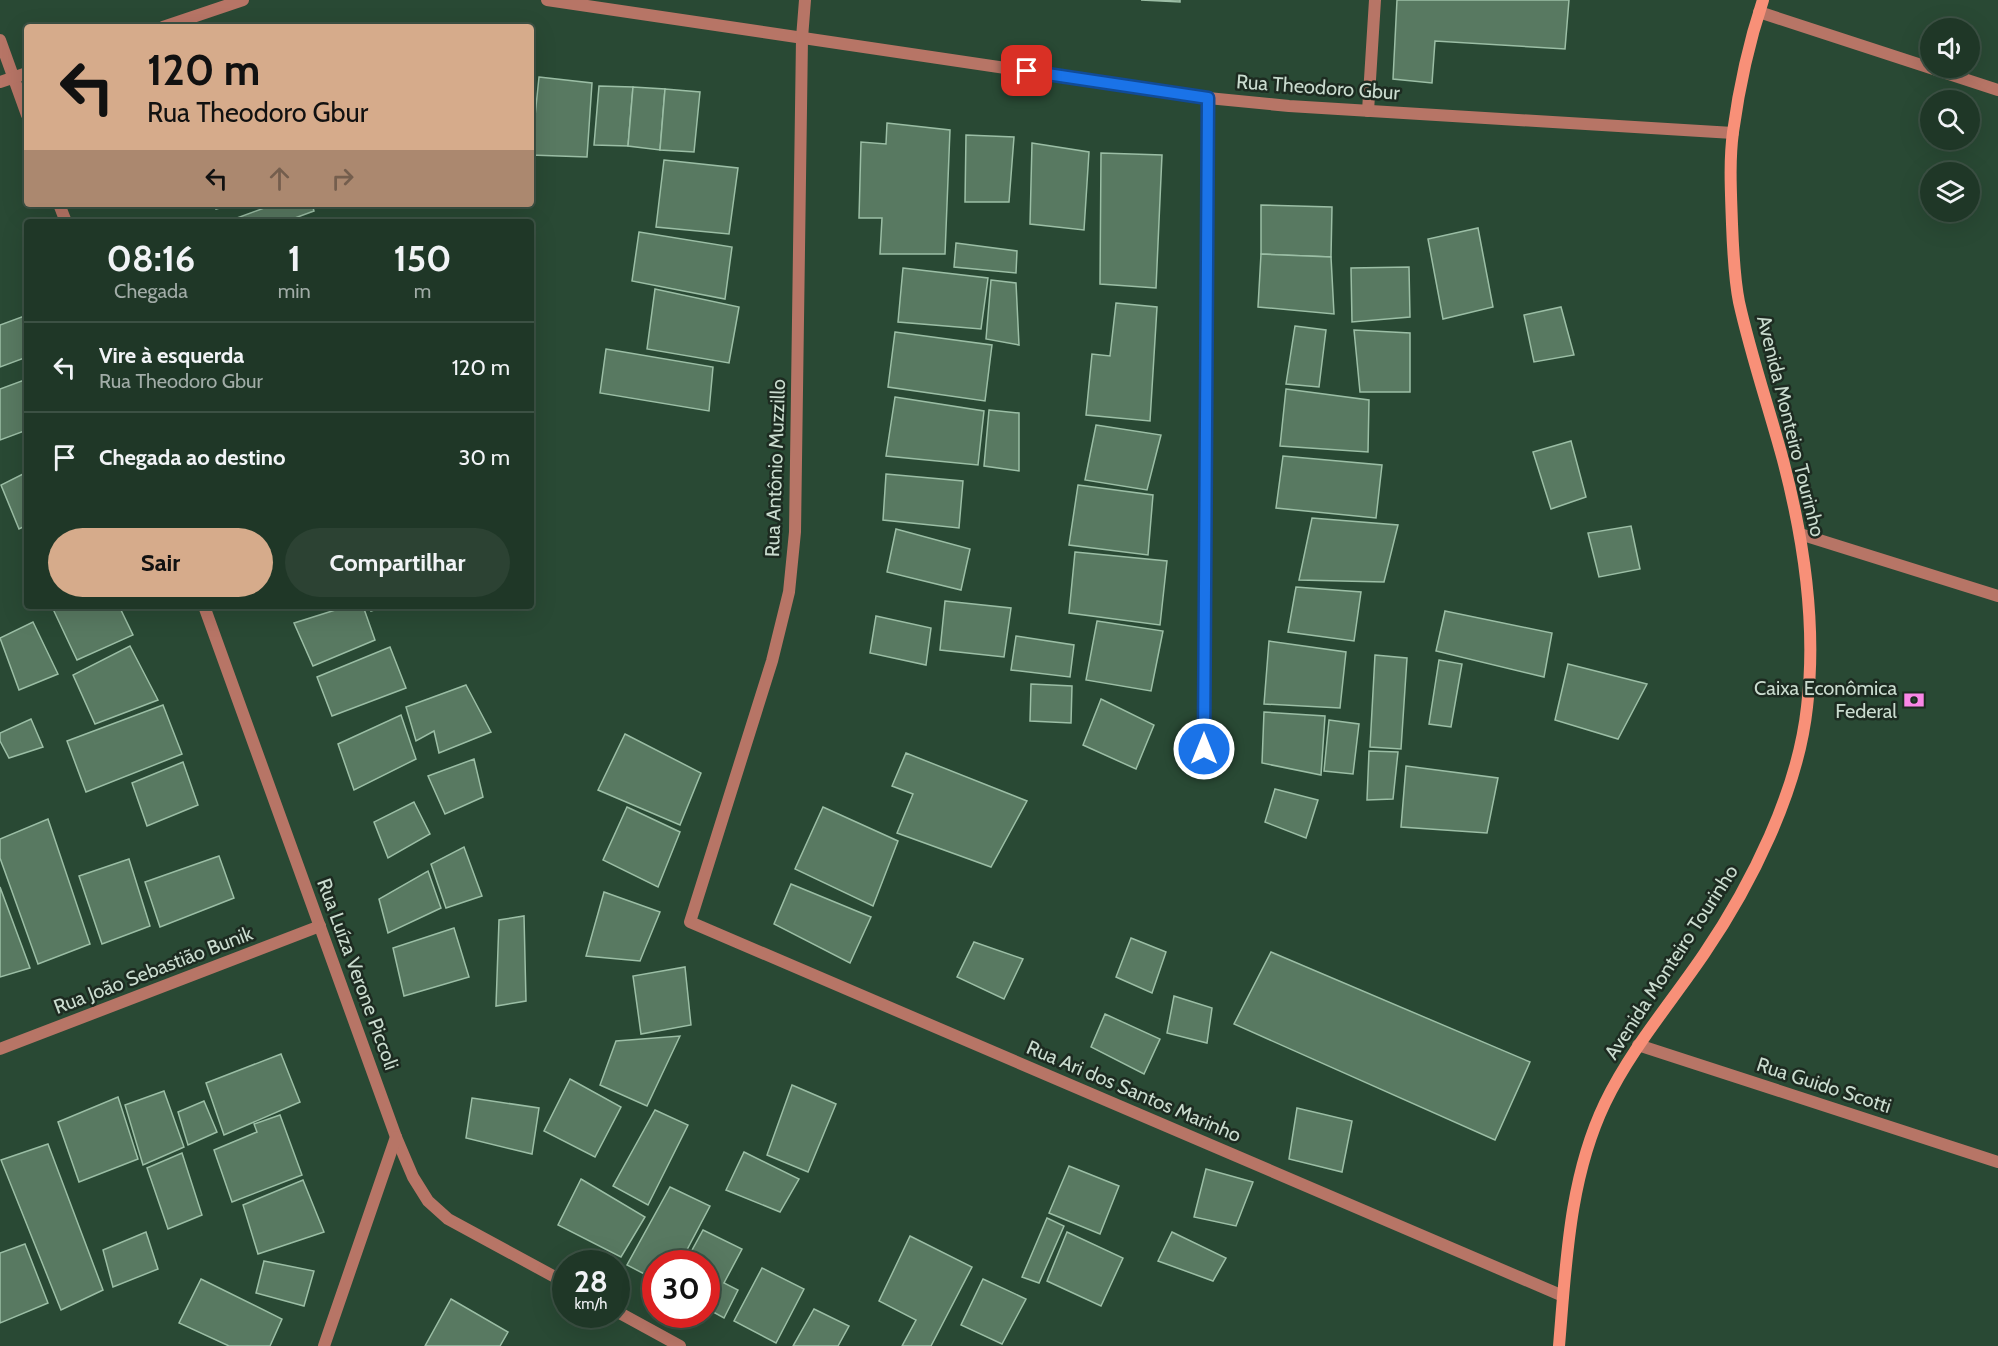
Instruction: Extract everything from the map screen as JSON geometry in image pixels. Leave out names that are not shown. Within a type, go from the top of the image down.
[{"type":"main road","name":"Avenida Monteiro Tourinho","points":[[1559,1346],[1575,1196],[1591,1134],[1607,1099],[1638,1045],[1703,955],[1732,911],[1752,874],[1792,773],[1807,708],[1811,630],[1800,534],[1784,464],[1738,299],[1733,247],[1731,203],[1733,133],[1747,59],[1761,6]]},
{"type":"street","points":[[172,24],[243,0]]},
{"type":"street","name":"Rua Theodoro Gbur","points":[[547,0],[1208,98],[1368,111],[1733,133]]},
{"type":"street","name":"Rua Antônio Muzzillo","points":[[690,922],[772,661],[789,592],[796,497],[802,38],[805,0]]},
{"type":"street","points":[[1368,111],[1375,0]]},
{"type":"street","points":[[1761,6],[1998,90]]},
{"type":"street","points":[[0,40],[24,107]]},
{"type":"street","points":[[0,82],[24,74]]},
{"type":"street","points":[[1204,772],[1208,98]]},
{"type":"street","points":[[1800,534],[1998,596]]},
{"type":"street","name":"Rua Luíza Verone Piccoli","points":[[205,609],[396,1137],[418,1185],[428,1201],[448,1219],[552,1275]]},
{"type":"street","name":"Rua Ari dos Santos Marinho","points":[[690,922],[1563,1296]]},
{"type":"street","name":"Rua João Sebastião Bunik","points":[[0,1049],[320,926]]},
{"type":"street","name":"Rua Guido Scotti","points":[[1638,1045],[1998,1162]]},
{"type":"street","points":[[324,1346],[396,1137]]},
{"type":"street","points":[[630,1319],[680,1346]]},
{"type":"building","points":[[1141,0],[1180,0],[1180,2]]},
{"type":"building","points":[[1397,0],[1569,0],[1565,49],[1435,41],[1432,83],[1393,79]]},
{"type":"building","points":[[539,77],[592,83],[587,157],[534,155],[534,126]]},
{"type":"building","points":[[599,86],[633,87],[628,146],[594,145]]},
{"type":"building","points":[[633,87],[665,89],[660,150],[628,146]]},
{"type":"building","points":[[665,89],[700,92],[694,152],[660,150]]},
{"type":"building","points":[[887,123],[950,130],[945,254],[880,254],[882,218],[859,218],[861,142],[886,144]]},
{"type":"building","points":[[966,135],[1014,137],[1009,202],[965,202]]},
{"type":"building","points":[[1032,143],[1089,152],[1084,230],[1030,224]]},
{"type":"building","points":[[1101,153],[1162,155],[1156,288],[1100,284]]},
{"type":"building","points":[[664,160],[738,168],[729,234],[656,227]]},
{"type":"building","points":[[1261,205],[1332,207],[1331,257],[1261,254]]},
{"type":"building","points":[[267,207],[313,207],[314,211],[292,219],[234,219]]},
{"type":"building","points":[[1478,228],[1493,307],[1443,319],[1428,239]]},
{"type":"building","points":[[639,232],[732,247],[725,299],[632,281]]},
{"type":"building","points":[[956,243],[1017,251],[1016,273],[954,267]]},
{"type":"building","points":[[1261,254],[1331,257],[1334,314],[1258,307]]},
{"type":"building","points":[[1409,267],[1410,317],[1352,322],[1351,268]]},
{"type":"building","points":[[903,268],[988,278],[981,329],[898,322]]},
{"type":"building","points":[[991,280],[1016,283],[1019,345],[986,339]]},
{"type":"building","points":[[655,289],[739,307],[729,363],[647,349]]},
{"type":"building","points":[[1116,303],[1157,307],[1150,421],[1086,415],[1092,354],[1110,356]]},
{"type":"building","points":[[1561,307],[1574,355],[1534,362],[1524,315]]},
{"type":"building","points":[[24,316],[24,358],[0,367],[0,325]]},
{"type":"building","points":[[1295,326],[1326,330],[1319,387],[1286,384]]},
{"type":"building","points":[[1354,330],[1410,333],[1410,392],[1360,392]]},
{"type":"building","points":[[895,332],[992,345],[985,401],[888,387]]},
{"type":"building","points":[[606,349],[713,367],[709,411],[600,393]]},
{"type":"building","points":[[24,380],[24,431],[0,440],[0,389]]},
{"type":"building","points":[[1286,389],[1369,400],[1368,452],[1280,446]]},
{"type":"building","points":[[895,397],[984,411],[978,465],[886,456]]},
{"type":"building","points":[[989,410],[1019,413],[1019,471],[984,466]]},
{"type":"building","points":[[1096,425],[1161,435],[1147,490],[1085,480]]},
{"type":"building","points":[[1571,441],[1586,497],[1551,509],[1533,452]]},
{"type":"building","points":[[1283,456],[1382,465],[1376,518],[1276,508]]},
{"type":"building","points":[[24,474],[24,526],[19,529],[1,485]]},
{"type":"building","points":[[886,474],[963,481],[959,528],[883,520]]},
{"type":"building","points":[[1078,485],[1153,495],[1148,555],[1069,545]]},
{"type":"building","points":[[1312,518],[1398,525],[1384,582],[1299,580]]},
{"type":"building","points":[[1631,526],[1640,569],[1599,577],[1588,533]]},
{"type":"building","points":[[896,529],[970,549],[961,590],[887,572]]},
{"type":"building","points":[[1075,552],[1167,561],[1160,625],[1069,613]]},
{"type":"building","points":[[1296,587],[1361,592],[1354,641],[1288,632]]},
{"type":"building","points":[[945,601],[1011,608],[1004,657],[940,650]]},
{"type":"building","points":[[53,609],[120,609],[133,635],[77,660]]},
{"type":"building","points":[[338,609],[364,609],[375,640],[313,666],[294,623]]},
{"type":"building","points":[[1445,611],[1552,633],[1544,677],[1436,651]]},
{"type":"building","points":[[876,616],[931,628],[926,665],[870,653]]},
{"type":"building","points":[[1097,621],[1163,631],[1151,691],[1086,680]]},
{"type":"building","points":[[33,622],[58,674],[19,690],[0,638]]},
{"type":"building","points":[[1016,636],[1074,645],[1070,677],[1011,670]]},
{"type":"building","points":[[1269,641],[1346,652],[1340,708],[1264,704]]},
{"type":"building","points":[[130,646],[158,700],[95,724],[73,675]]},
{"type":"building","points":[[390,647],[406,688],[332,716],[317,677]]},
{"type":"building","points":[[1375,655],[1407,658],[1401,749],[1370,747]]},
{"type":"building","points":[[1439,660],[1462,664],[1451,727],[1429,724]]},
{"type":"building","points":[[1568,664],[1647,684],[1618,739],[1555,720]]},
{"type":"building","points":[[1031,684],[1072,686],[1071,723],[1030,721]]},
{"type":"building","points":[[466,685],[491,732],[439,753],[434,731],[416,741],[406,707]]},
{"type":"building","points":[[1101,699],[1154,725],[1136,769],[1083,745]]},
{"type":"building","points":[[163,705],[182,754],[86,792],[67,741]]},
{"type":"building","points":[[1264,712],[1325,716],[1321,775],[1262,763]]},
{"type":"building","points":[[401,715],[416,759],[354,790],[338,744]]},
{"type":"building","points":[[31,719],[43,747],[9,758],[0,741],[0,733]]},
{"type":"building","points":[[1329,720],[1359,724],[1353,774],[1324,771]]},
{"type":"building","points":[[625,734],[701,773],[680,825],[598,790]]},
{"type":"building","points":[[1369,751],[1398,752],[1393,799],[1367,800]]},
{"type":"building","points":[[906,753],[1027,801],[991,867],[897,833],[913,794],[892,786]]},
{"type":"building","points":[[474,759],[483,797],[445,814],[428,776]]},
{"type":"building","points":[[183,762],[198,805],[147,826],[132,783]]},
{"type":"building","points":[[1406,766],[1498,778],[1487,833],[1401,827]]},
{"type":"building","points":[[1275,789],[1318,800],[1306,838],[1265,822]]},
{"type":"building","points":[[414,802],[430,834],[388,858],[374,822]]},
{"type":"building","points":[[627,807],[680,832],[658,887],[603,860]]},
{"type":"building","points":[[823,807],[898,841],[873,906],[795,869]]},
{"type":"building","points":[[48,819],[90,944],[38,964],[0,858],[0,839]]},
{"type":"building","points":[[464,847],[482,896],[446,908],[431,864]]},
{"type":"building","points":[[219,856],[234,898],[160,927],[145,882]]},
{"type":"building","points":[[129,859],[150,926],[102,944],[79,876]]},
{"type":"building","points":[[428,871],[441,908],[388,933],[379,899]]},
{"type":"building","points":[[791,884],[871,917],[850,963],[774,924]]},
{"type":"building","points":[[0,887],[30,968],[0,977]]},
{"type":"building","points":[[604,892],[660,912],[640,961],[586,956]]},
{"type":"building","points":[[524,916],[526,1001],[496,1006],[499,920]]},
{"type":"building","points":[[454,928],[469,977],[404,996],[393,948]]},
{"type":"building","points":[[1131,938],[1166,952],[1152,993],[1116,977]]},
{"type":"building","points":[[974,942],[1023,959],[1004,999],[957,977]]},
{"type":"building","points":[[1271,952],[1530,1062],[1495,1140],[1234,1024]]},
{"type":"building","points":[[685,967],[691,1025],[641,1034],[633,976]]},
{"type":"building","points":[[1174,996],[1212,1008],[1207,1043],[1167,1033]]},
{"type":"building","points":[[1105,1014],[1160,1039],[1144,1074],[1091,1047]]},
{"type":"building","points":[[680,1036],[647,1106],[600,1085],[616,1041]]},
{"type":"building","points":[[281,1054],[300,1102],[224,1135],[206,1083]]},
{"type":"building","points":[[570,1079],[621,1107],[595,1157],[544,1131]]},
{"type":"building","points":[[792,1085],[836,1104],[808,1172],[767,1155]]},
{"type":"building","points":[[164,1091],[184,1147],[143,1165],[125,1105]]},
{"type":"building","points":[[118,1097],[138,1159],[79,1182],[58,1122]]},
{"type":"building","points":[[472,1098],[539,1108],[532,1154],[466,1138]]},
{"type":"building","points":[[204,1101],[217,1132],[188,1145],[178,1112]]},
{"type":"building","points":[[1297,1108],[1352,1121],[1342,1172],[1289,1159]]},
{"type":"building","points":[[655,1110],[688,1125],[648,1205],[613,1186]]},
{"type":"building","points":[[280,1115],[302,1175],[232,1202],[214,1150],[257,1132],[254,1124]]},
{"type":"building","points":[[48,1144],[103,1290],[61,1310],[1,1160]]},
{"type":"building","points":[[744,1152],[799,1179],[780,1212],[726,1190]]},
{"type":"building","points":[[182,1153],[202,1215],[168,1229],[147,1168]]},
{"type":"building","points":[[1069,1166],[1119,1186],[1100,1234],[1049,1213]]},
{"type":"building","points":[[1206,1169],[1253,1182],[1236,1226],[1194,1217]]},
{"type":"building","points":[[581,1179],[645,1217],[625,1250],[607,1250],[558,1225]]},
{"type":"building","points":[[303,1180],[324,1232],[258,1254],[243,1205]]},
{"type":"building","points":[[670,1187],[710,1206],[687,1250],[642,1250],[642,1273],[630,1267],[630,1260]]},
{"type":"building","points":[[1047,1218],[1064,1226],[1039,1283],[1022,1277]]},
{"type":"building","points":[[703,1230],[742,1249],[724,1283],[738,1290],[724,1318],[720,1316],[720,1250],[692,1250]]},
{"type":"building","points":[[146,1232],[158,1269],[113,1287],[103,1250]]},
{"type":"building","points":[[1067,1232],[1123,1258],[1101,1306],[1047,1281]]},
{"type":"building","points":[[1172,1232],[1226,1258],[1213,1281],[1158,1261]]},
{"type":"building","points":[[910,1236],[972,1267],[931,1346],[902,1346],[916,1320],[879,1301]]},
{"type":"building","points":[[25,1244],[48,1303],[0,1323],[0,1253]]},
{"type":"building","points":[[264,1261],[314,1271],[304,1306],[256,1293]]},
{"type":"building","points":[[762,1268],[804,1289],[776,1343],[734,1321]]},
{"type":"building","points":[[201,1279],[282,1319],[270,1346],[229,1346],[179,1323]]},
{"type":"building","points":[[983,1279],[1026,1299],[1002,1344],[961,1325]]},
{"type":"building","points":[[451,1299],[508,1332],[500,1346],[425,1346]]},
{"type":"building","points":[[814,1309],[849,1326],[838,1346],[793,1346]]},
{"type":"place","name":"Caixa Econômica Federal","points":[[1914,700]]},
{"type":"route","points":[[1027,71],[1208,98],[1204,749]]}]
